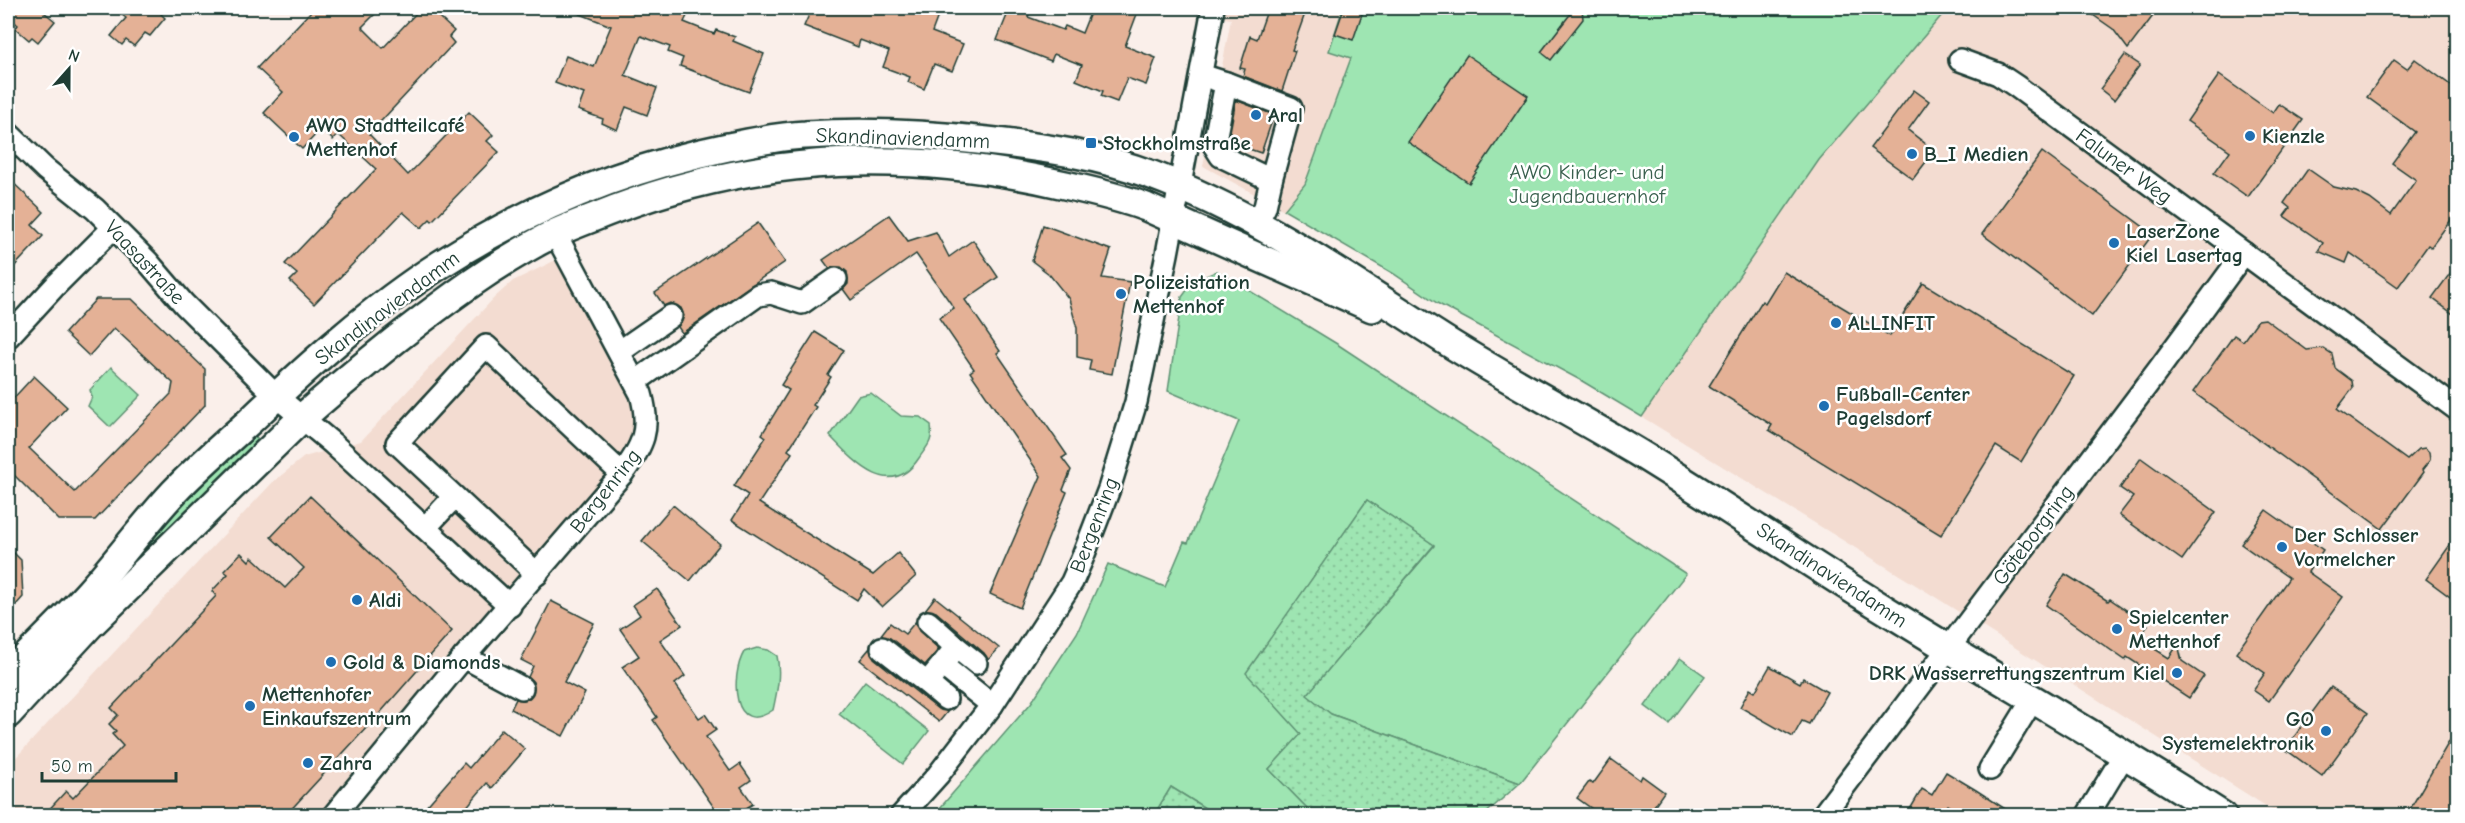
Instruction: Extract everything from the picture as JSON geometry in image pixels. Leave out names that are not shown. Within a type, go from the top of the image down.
[{"type":"main road","name":"Skandinaviendamm","points":[[8,675],[88,594],[175,491],[276,396],[356,327],[438,266],[499,230],[559,200],[618,176],[671,159],[799,135],[862,132],[917,135],[1054,149],[1124,166],[1179,186],[1256,224],[1368,290],[1439,337],[1643,456],[1949,649],[2223,816]]},
{"type":"main road","name":"Skandinaviendamm","points":[[8,714],[90,625],[302,418],[393,342],[478,277],[555,233],[642,199],[712,179],[794,165],[859,162],[941,163],[992,170],[1116,197],[1173,218],[1439,337]]},
{"type":"street","points":[[1179,186],[1213,8]]},
{"type":"street","name":"Faluner Weg","points":[[1960,60],[1998,74],[2457,410]]},
{"type":"street","points":[[1201,75],[1291,108],[1265,207],[1256,224]]},
{"type":"street","points":[[1226,83],[1214,145],[1221,156],[1271,180]]},
{"type":"street","name":"Vaasastraße","points":[[8,133],[45,169],[95,209],[148,262],[184,304],[276,396]]},
{"type":"street","name":"Bergenring","points":[[901,816],[938,775],[992,705],[1072,582],[1109,489],[1136,402],[1179,186]]},
{"type":"street","points":[[8,337],[113,228]]},
{"type":"street","name":"Bergenring","points":[[343,812],[464,657],[622,474],[643,441],[644,407],[635,382],[555,233]]},
{"type":"street","name":"Göteborgring","points":[[1822,816],[2244,253]]},
{"type":"street","points":[[635,382],[758,295],[771,293],[802,303],[836,279]]},
{"type":"street","points":[[617,348],[668,312]]},
{"type":"street","points":[[537,574],[397,443],[486,346],[622,474]]},
{"type":"street","points":[[276,396],[510,606]]},
{"type":"street","points":[[425,528],[454,497]]},
{"type":"street","points":[[927,622],[976,663]]},
{"type":"street","points":[[927,683],[956,647]]},
{"type":"street","points":[[882,648],[946,699]]},
{"type":"street","points":[[464,657],[522,688]]},
{"type":"street","points":[[942,665],[992,705]]},
{"type":"street","points":[[1990,769],[2033,699]]},
{"type":"street","points":[[2087,816],[2124,755]]},
{"type":"shaded area","points":[[1213,8],[1343,8],[1330,51],[1351,58],[1305,184],[1284,210],[1203,166],[1231,19],[1212,16]]},
{"type":"shaded area","points":[[1948,8],[2457,8],[2457,815],[2280,815],[1932,595],[1642,417],[1819,160]]},
{"type":"shaded area","points":[[558,259],[624,380],[636,408],[639,429],[628,452],[317,815],[15,815],[8,808],[8,766],[273,482],[304,457],[361,441],[494,298],[513,281]]},
{"type":"green space","name":"AWO Kinder- und Jugendbauernhof","points":[[1343,8],[1948,8],[1819,160],[1642,417],[1582,381],[1437,303],[1394,274],[1284,210],[1305,184],[1351,58],[1329,51]]},
{"type":"green space","points":[[1217,271],[1337,344],[1686,574],[1520,783],[1331,714],[1306,695],[1434,546],[1367,500],[1247,673],[1302,734],[1269,769],[1314,815],[1216,815],[1171,787],[1154,815],[933,816],[1031,703],[1077,633],[1108,564],[1165,587],[1184,542],[1188,543],[1239,421],[1168,391],[1182,297],[1193,282]]},
{"type":"green space","points":[[111,367],[141,395],[110,427],[88,406],[92,397],[90,390]]},
{"type":"green space","points":[[871,393],[901,416],[920,417],[931,425],[930,439],[919,458],[908,471],[896,477],[884,477],[861,466],[830,436],[858,396]]},
{"type":"green space","points":[[251,432],[258,439],[8,701],[8,691],[135,552]]},
{"type":"green space","points":[[1367,500],[1434,545],[1307,695],[1331,714],[1520,783],[1484,815],[1314,815],[1269,769],[1301,734],[1246,673]]},
{"type":"green space","points":[[757,648],[768,650],[777,656],[779,670],[773,710],[759,717],[749,716],[742,710],[736,688],[737,675],[744,652]]},
{"type":"green space","points":[[1680,658],[1705,676],[1669,724],[1645,706]]},
{"type":"green space","points":[[865,681],[929,731],[903,764],[839,714]]},
{"type":"green space","points":[[1171,787],[1216,815],[1154,815]]},
{"type":"building","points":[[8,8],[39,8],[55,21],[38,42],[32,37],[29,40],[15,28],[18,25],[8,16]]},
{"type":"building","points":[[113,8],[166,8],[161,14],[165,18],[150,36],[145,33],[134,46],[126,40],[122,45],[111,36],[126,18]]},
{"type":"building","points":[[314,8],[381,8],[362,27],[383,48],[421,8],[429,8],[454,31],[449,37],[454,43],[369,134],[408,175],[469,112],[493,135],[487,141],[499,152],[432,221],[430,219],[421,228],[403,212],[314,304],[290,281],[297,274],[285,264],[376,169],[338,134],[333,140],[321,129],[302,149],[264,113],[283,92],[257,68]]},
{"type":"building","points":[[565,8],[620,8],[632,12],[634,8],[653,8],[669,14],[670,10],[687,16],[684,22],[714,34],[716,30],[735,37],[733,41],[764,54],[749,92],[680,66],[683,58],[668,52],[670,47],[641,36],[625,75],[657,88],[647,115],[626,107],[617,130],[602,123],[603,119],[578,110],[584,94],[555,83],[566,56],[594,67],[611,26]]},
{"type":"building","points":[[812,8],[941,8],[932,32],[963,44],[952,71],[934,64],[924,89],[908,82],[910,77],[883,67],[889,51],[860,40],[858,47],[804,26]]},
{"type":"building","points":[[1010,8],[1030,12],[1028,17],[1063,30],[1065,26],[1082,33],[1092,8],[1135,8],[1133,13],[1137,14],[1125,46],[1156,58],[1146,85],[1127,78],[1117,102],[1101,96],[1103,91],[1076,80],[1082,65],[1054,54],[1051,61],[997,40]]},
{"type":"building","points":[[1268,8],[1307,8],[1292,50],[1295,51],[1282,91],[1243,76],[1245,69],[1240,68],[1250,36],[1257,39]]},
{"type":"building","points":[[1344,8],[1364,8],[1353,40],[1335,34]]},
{"type":"building","points":[[1575,8],[1582,8],[1583,19],[1551,60],[1541,52]]},
{"type":"building","points":[[2083,8],[2159,8],[2128,49],[2113,29]]},
{"type":"building","points":[[1467,55],[1528,96],[1469,183],[1408,142]]},
{"type":"building","points":[[2125,55],[2140,65],[2114,100],[2100,89]]},
{"type":"building","points":[[2415,59],[2457,90],[2457,212],[2431,247],[2428,245],[2398,287],[2350,253],[2346,263],[2318,251],[2323,243],[2284,216],[2290,208],[2284,203],[2308,169],[2334,187],[2356,192],[2370,199],[2391,215],[2416,180],[2392,163],[2415,132],[2367,97],[2394,60],[2407,69]]},
{"type":"building","name":"Kienzle","points":[[2219,75],[2273,113],[2279,104],[2303,120],[2248,197],[2214,173],[2230,151],[2187,121]]},
{"type":"building","points":[[1914,90],[1929,101],[1908,130],[1927,145],[1925,148],[1932,154],[1913,179],[1870,148]]},
{"type":"building","points":[[1236,100],[1274,115],[1261,153],[1228,142]]},
{"type":"building","points":[[2042,152],[2153,234],[2092,316],[1982,234]]},
{"type":"building","points":[[8,178],[44,212],[32,225],[43,236],[8,273]]},
{"type":"building","points":[[889,215],[908,241],[936,232],[949,257],[973,240],[998,277],[965,300],[1000,351],[997,353],[1067,455],[1062,458],[1071,470],[1063,490],[1067,492],[1020,608],[990,594],[1041,476],[970,372],[974,369],[939,318],[954,308],[916,254],[851,300],[843,289],[848,284],[847,272],[841,267],[829,268],[823,260]]},
{"type":"building","points":[[758,223],[785,262],[682,333],[678,327],[684,316],[681,308],[671,303],[664,306],[655,293]]},
{"type":"building","points":[[1043,225],[1111,250],[1102,278],[1130,282],[1112,374],[1089,370],[1091,360],[1077,357],[1077,328],[1069,299],[1049,274],[1032,261]]},
{"type":"building","points":[[2457,264],[2457,317],[2432,298]]},
{"type":"building","points":[[1784,272],[1890,336],[1923,283],[2074,376],[2021,462],[1996,446],[1941,535],[1769,430],[1772,425],[1709,386],[1762,301],[1765,303]]},
{"type":"building","points":[[96,299],[132,299],[205,369],[205,405],[95,520],[59,520],[8,469],[8,404],[34,376],[67,407],[29,448],[75,492],[171,394],[173,383],[114,328],[89,356],[65,333]]},
{"type":"building","points":[[2265,319],[2307,350],[2323,348],[2332,354],[2335,368],[2352,381],[2353,388],[2337,409],[2407,460],[2419,449],[2425,448],[2429,452],[2430,460],[2422,470],[2424,472],[2382,529],[2193,392],[2234,335],[2243,341],[2258,320]]},
{"type":"building","points":[[815,332],[844,350],[828,375],[831,377],[813,405],[816,407],[788,450],[792,453],[759,503],[873,575],[898,553],[916,576],[882,607],[864,589],[857,600],[732,520],[748,495],[734,486],[766,437],[762,434],[789,390],[781,385]]},
{"type":"building","points":[[2141,458],[2216,512],[2182,560],[2119,515],[2133,497],[2120,488]]},
{"type":"building","points":[[310,496],[452,631],[285,816],[43,816],[66,791],[73,798],[123,746],[112,734],[116,731],[109,724],[118,715],[111,708],[216,596],[212,591],[228,574],[224,571],[241,553],[249,561],[252,557],[285,588],[304,568],[271,537]]},
{"type":"building","points":[[673,505],[720,544],[690,581],[642,541]]},
{"type":"building","points":[[2266,510],[2323,550],[2308,572],[2343,597],[2269,701],[2253,690],[2265,673],[2236,653],[2289,578],[2241,544]]},
{"type":"building","points":[[2457,535],[2457,602],[2426,579]]},
{"type":"building","points":[[8,547],[21,560],[23,597],[8,614]]},
{"type":"building","points":[[2065,574],[2108,601],[2110,599],[2148,625],[2139,639],[2169,658],[2178,644],[2182,661],[2204,676],[2189,698],[2127,657],[2125,660],[2046,605]]},
{"type":"building","points":[[657,589],[682,625],[660,640],[685,676],[675,684],[699,718],[705,714],[716,730],[706,737],[730,771],[740,764],[751,780],[741,787],[753,804],[746,808],[751,816],[720,816],[653,720],[657,717],[622,667],[639,656],[620,629],[640,615],[633,605]]},
{"type":"building","points":[[935,597],[999,648],[988,660],[984,653],[936,612],[925,610]]},
{"type":"building","points":[[551,601],[594,623],[564,682],[585,693],[563,736],[511,709],[516,699],[528,699],[533,693],[533,682],[528,677],[533,666],[521,660]]},
{"type":"building","points":[[916,621],[919,631],[939,649],[925,665],[890,638],[880,636],[890,623],[905,634]]},
{"type":"building","points":[[870,648],[874,658],[938,709],[948,711],[939,722],[860,660]]},
{"type":"building","points":[[1770,666],[1800,683],[1803,678],[1827,692],[1809,724],[1802,721],[1793,737],[1740,707],[1750,689],[1755,692]]},
{"type":"building","name":"GO Systemelektronik","points":[[2331,687],[2368,713],[2322,776],[2285,749]]},
{"type":"building","points":[[2457,728],[2457,816],[2406,816]]},
{"type":"building","points":[[502,729],[525,749],[492,788],[487,783],[459,816],[434,816],[425,808],[464,763],[469,768]]},
{"type":"building","points":[[1611,759],[1640,780],[1642,776],[1664,792],[1647,816],[1602,816],[1577,798],[1589,782],[1593,784]]},
{"type":"building","points":[[1946,772],[2016,816],[1965,816],[1948,805],[1941,816],[1906,816],[1922,789],[1932,795]]},
{"type":"place","name":"Aral","points":[[1256,115]]},
{"type":"place","name":"Kienzle","points":[[2250,136]]},
{"type":"place","name":"AWO Stadtteilcafé Mettenhof","points":[[294,137]]},
{"type":"place","name":"Stockholmstraße","points":[[1091,143]]},
{"type":"place","name":"B_I Medien","points":[[1912,154]]},
{"type":"place","name":"LaserZone Kiel Lasertag","points":[[2114,243]]},
{"type":"place","name":"Polizeistation Mettenhof","points":[[1121,294]]},
{"type":"place","name":"ALLINFIT","points":[[1836,323]]},
{"type":"place","name":"Fußball-Center Pagelsdorf","points":[[1824,406]]},
{"type":"place","name":"Der Schlosser Vormelcher","points":[[2282,547]]},
{"type":"place","name":"Aldi","points":[[357,600]]},
{"type":"place","name":"Spielcenter Mettenhof","points":[[2117,629]]},
{"type":"place","name":"Gold & Diamonds","points":[[331,662]]},
{"type":"place","name":"DRK Wasserrettungszentrum Kiel","points":[[2177,673]]},
{"type":"place","name":"Mettenhofer Einkaufszentrum","points":[[250,706]]},
{"type":"place","name":"GO Systemelektronik","points":[[2326,731]]},
{"type":"place","name":"Zahra","points":[[308,763]]}]
